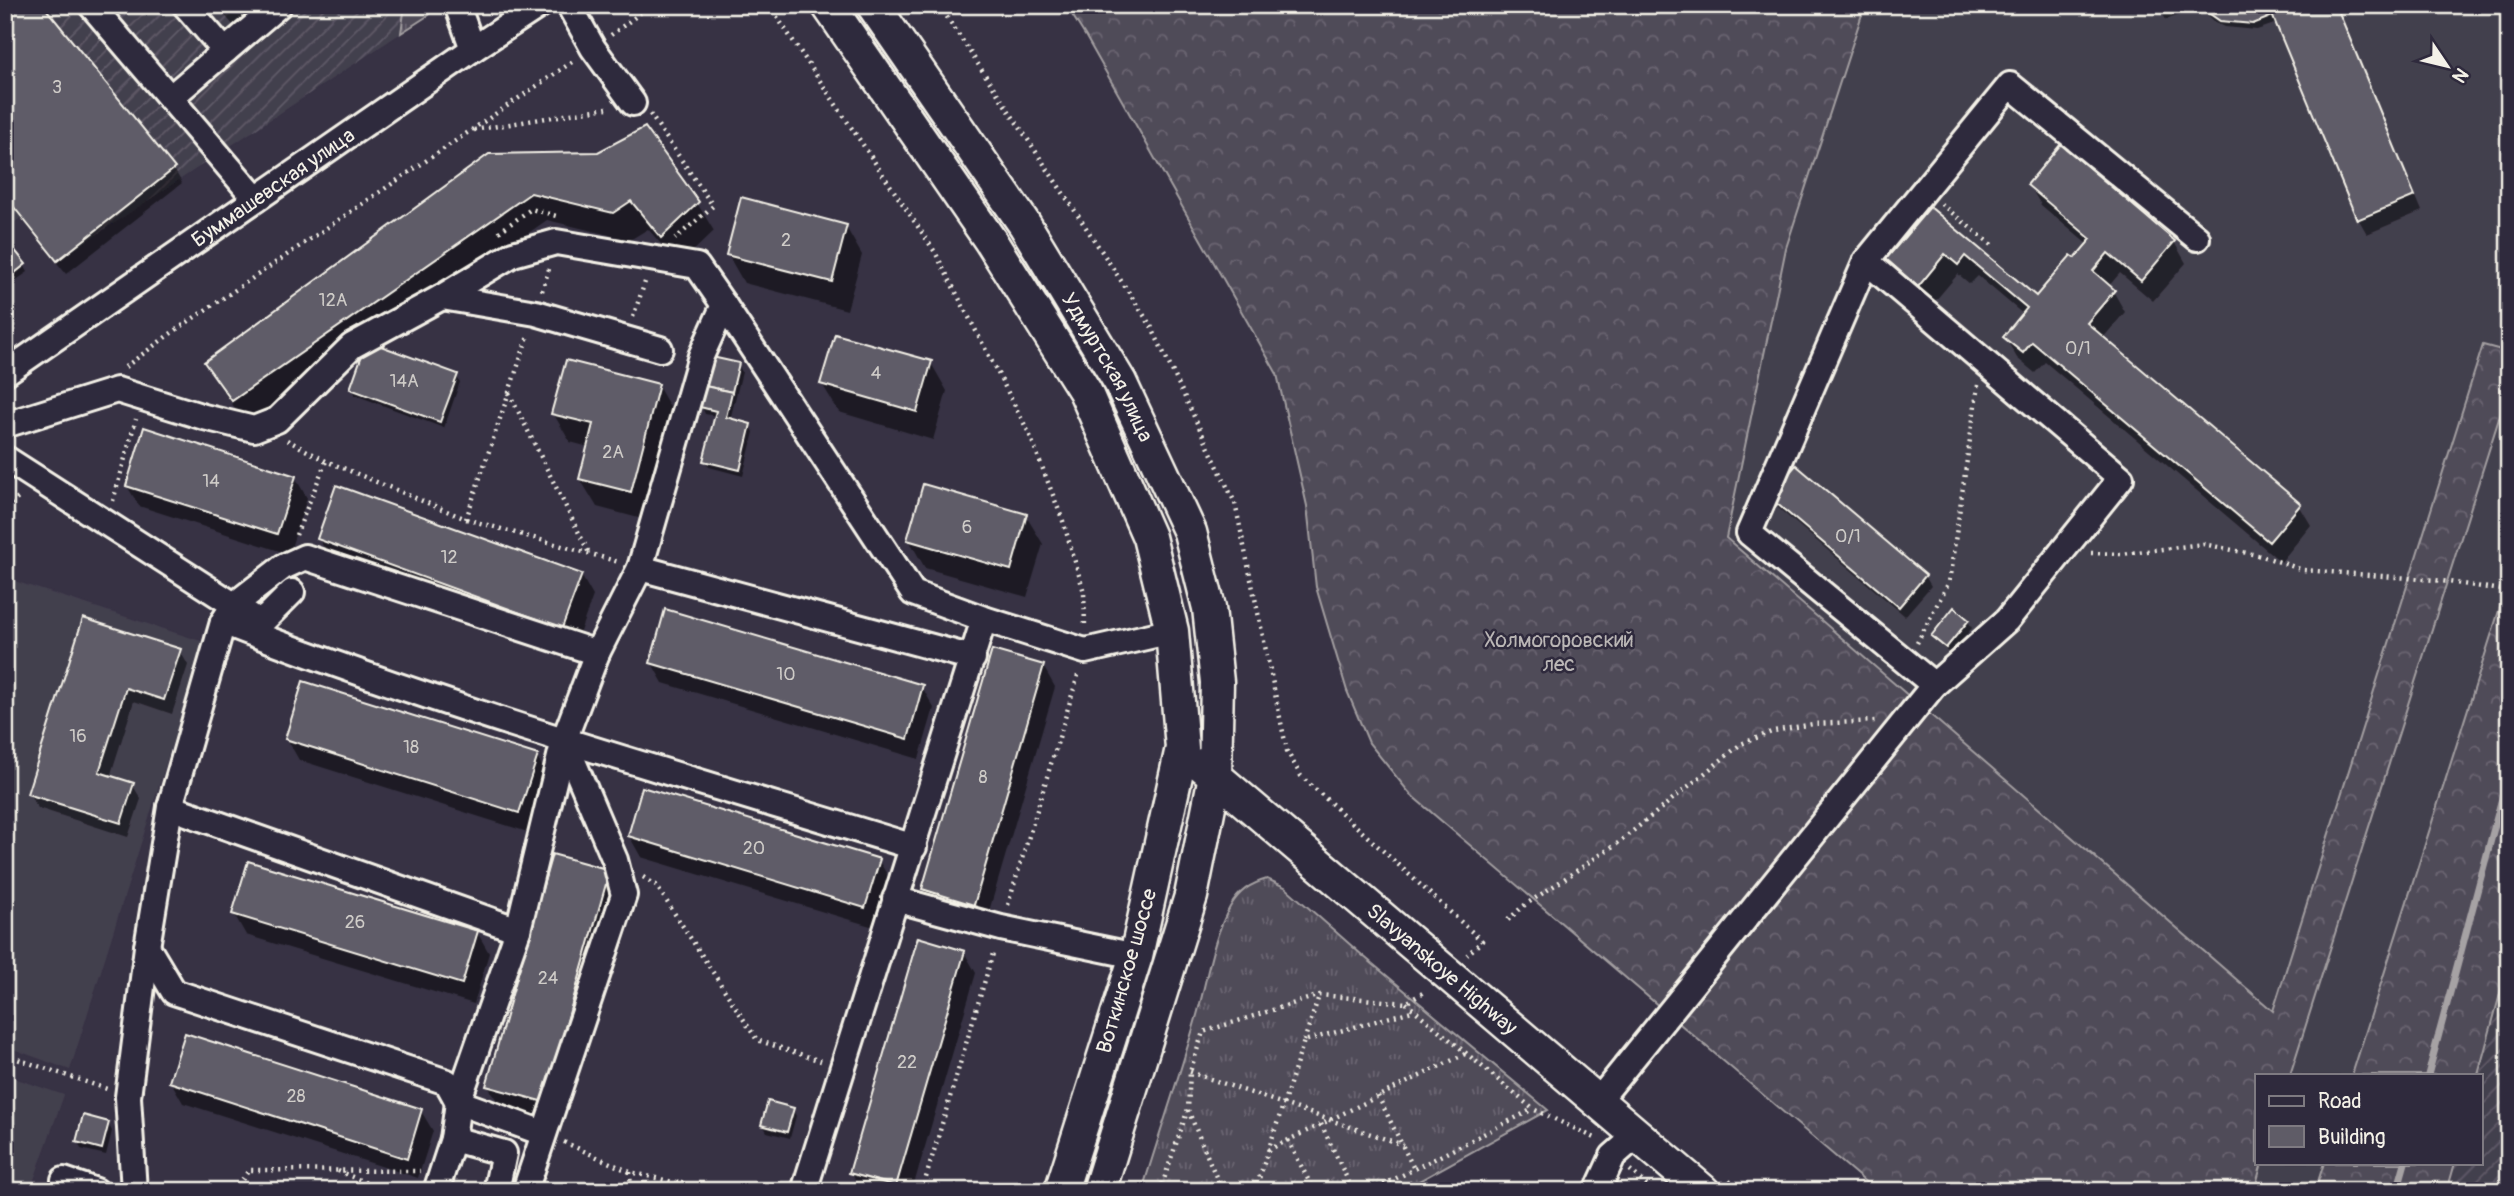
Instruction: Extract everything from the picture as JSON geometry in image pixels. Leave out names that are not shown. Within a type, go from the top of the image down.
[{"type":"main road","name":"Удмуртская улица","points":[[828,5],[990,240],[1085,391],[1149,537],[1172,631],[1182,748]]},
{"type":"main road","name":"Удмуртская улица","points":[[873,5],[1025,225],[1121,382],[1190,532],[1209,608],[1217,682],[1215,776]]},
{"type":"main road","name":"Slavyanskoye Highway","points":[[1182,748],[1703,1191]]},
{"type":"main road","name":"Воткинское шоссе","points":[[1061,1191],[1136,956],[1182,748]]},
{"type":"main road","name":"Воткинское шоссе","points":[[1099,1191],[1191,897],[1215,776]]},
{"type":"street","points":[[91,5],[256,199]]},
{"type":"street","points":[[185,5],[225,51]]},
{"type":"street","points":[[170,98],[279,5]]},
{"type":"street","points":[[457,5],[473,49]]},
{"type":"street","name":"Буммашевская улица","points":[[12,361],[540,5]]},
{"type":"street","points":[[569,5],[593,48],[634,103]]},
{"type":"street","points":[[1934,685],[1749,533],[1866,261],[2010,85],[2197,238]]},
{"type":"street","points":[[5,425],[117,390],[204,417],[254,429],[278,420],[352,346],[442,297],[513,254],[556,242],[653,258],[697,266],[913,593],[1085,651],[1172,631]]},
{"type":"street","points":[[1598,1101],[1934,685],[2007,620],[2121,478],[1866,261]]},
{"type":"street","points":[[442,297],[536,313],[660,349]]},
{"type":"street","points":[[439,1181],[453,1139],[458,1102],[518,930],[564,740],[597,653],[640,568],[701,356],[724,305]]},
{"type":"street","points":[[5,458],[106,524],[228,613],[283,645],[564,740],[914,847]]},
{"type":"street","points":[[134,1191],[128,1097],[147,947],[170,807],[228,613],[283,567],[305,557],[597,653]]},
{"type":"street","points":[[640,568],[973,658]]},
{"type":"street","points":[[228,613],[261,623],[292,592]]},
{"type":"street","points":[[804,1191],[984,619]]},
{"type":"street","points":[[525,1191],[624,895],[615,860],[564,740]]},
{"type":"street","points":[[170,807],[518,930]]},
{"type":"street","points":[[895,900],[1001,928],[1136,956]]},
{"type":"street","points":[[147,947],[174,992],[447,1082],[458,1102],[543,1133]]},
{"type":"street","points":[[1597,1191],[1614,1156],[1637,1135]]},
{"type":"street","points":[[453,1139],[504,1153],[496,1191]]},
{"type":"street","points":[[64,1180],[96,1191]]},
{"type":"path","points":[[114,375],[652,5]]},
{"type":"path","points":[[769,5],[934,252],[1029,433],[1063,521],[1084,592],[1085,651]]},
{"type":"path","points":[[939,5],[1151,326],[1229,490],[1238,516],[1287,751],[1301,776],[1482,941]]},
{"type":"path","points":[[472,130],[634,103],[654,116],[713,206],[653,258],[626,338]]},
{"type":"path","points":[[1924,190],[1992,245]]},
{"type":"path","points":[[466,519],[536,313],[561,217]]},
{"type":"path","points":[[1907,662],[1949,582],[1982,359]]},
{"type":"path","points":[[509,393],[589,554]]},
{"type":"path","points":[[106,524],[142,398]]},
{"type":"path","points":[[254,429],[296,443],[326,461],[466,519],[640,568]]},
{"type":"path","points":[[283,567],[326,461]]},
{"type":"path","points":[[5,508],[27,491]]},
{"type":"path","points":[[2062,551],[2122,554],[2203,544],[2262,556],[2303,570],[2435,580],[2509,591]]},
{"type":"path","points":[[1508,920],[1522,907],[1618,843],[1741,744],[1774,731],[1813,724],[1908,720]]},
{"type":"path","points":[[615,860],[656,885],[757,1040],[842,1069]]},
{"type":"path","points":[[1160,1191],[1188,1109],[1190,1072],[1203,1032],[1320,995],[1406,1003],[1427,991]]},
{"type":"path","points":[[1255,1191],[1320,995]]},
{"type":"path","points":[[1406,1003],[1412,1011],[1533,1109],[1593,1136],[1654,1191]]},
{"type":"path","points":[[1304,1041],[1412,1011]]},
{"type":"path","points":[[1267,1150],[1465,1054]]},
{"type":"path","points":[[5,1055],[128,1097]]},
{"type":"path","points":[[1190,1072],[1403,1145]]},
{"type":"path","points":[[1378,1096],[1415,1169]]},
{"type":"path","points":[[1188,1109],[1222,1191]]},
{"type":"path","points":[[1371,1191],[1533,1109]]},
{"type":"path","points":[[1321,1124],[1353,1191]]},
{"type":"path","points":[[543,1133],[630,1172],[712,1191]]},
{"type":"path","points":[[1288,1140],[1314,1191]]},
{"type":"path","points":[[234,1191],[249,1170],[336,1170],[439,1181]]},
{"type":"path","points":[[336,1170],[386,1191]]},
{"type":"path","points":[[630,1172],[631,1191]]},
{"type":"shaded area","points":[[5,5],[405,5],[401,33],[57,261],[22,217],[5,229]]},
{"type":"shaded area","points":[[1865,5],[2509,5],[2509,352],[2483,345],[2273,1011],[1726,538],[1786,248]]},
{"type":"shaded area","points":[[2509,387],[2509,579],[2352,1074],[2290,1074]]},
{"type":"shaded area","points":[[5,578],[204,642],[70,1070],[5,1046]]},
{"type":"shaded area","points":[[2509,961],[2509,1191],[2447,1191],[2455,1164],[2482,1164],[2482,1074],[2478,1074]]},
{"type":"shaded area","points":[[5,1075],[64,1095],[30,1191],[5,1191]]},
{"type":"shaded area","points":[[2262,1164],[2324,1164],[2315,1191],[2254,1191]]},
{"type":"green space","points":[[405,5],[430,5],[429,15],[401,33]]},
{"type":"green space","name":"Холмогоровский лес","points":[[1066,5],[1865,5],[1786,248],[1726,538],[2273,1011],[2483,345],[2509,352],[2509,387],[2290,1074],[2255,1074],[2255,1164],[2262,1164],[2254,1191],[1876,1191],[1411,795],[1369,743],[1347,691],[1316,587],[1307,506],[1277,374]]},
{"type":"green space","points":[[2509,579],[2509,961],[2478,1074],[2352,1074]]},
{"type":"green space","points":[[1267,879],[1285,887],[1548,1110],[1401,1191],[1142,1191],[1224,919],[1241,892]]},
{"type":"green space","points":[[2324,1164],[2455,1164],[2447,1191],[2315,1191]]},
{"type":"building","points":[[5,5],[43,5],[175,168],[57,261],[5,196]]},
{"type":"building","points":[[2197,5],[2220,5],[2232,10],[2268,5],[2273,16],[2253,24],[2220,21]]},
{"type":"building","points":[[2268,5],[2336,5],[2415,196],[2357,220]]},
{"type":"building","points":[[645,127],[699,202],[661,238],[631,201],[613,213],[531,193],[232,401],[204,362],[489,154],[598,152]]},
{"type":"building","points":[[2061,144],[2175,241],[2141,281],[2108,253],[2093,271],[2115,290],[2087,323],[2301,504],[2269,542],[2032,342],[2023,353],[2003,337],[2027,308],[1965,256],[1958,265],[1945,254],[1918,287],[1886,259],[1930,207],[2036,296],[2071,255],[2075,258],[2091,239],[2027,185]]},
{"type":"building","points":[[741,197],[847,225],[832,282],[726,255]]},
{"type":"building","points":[[5,238],[26,264],[11,276],[5,269]]},
{"type":"building","points":[[835,334],[932,361],[917,412],[820,384]]},
{"type":"building","points":[[367,341],[458,374],[440,422],[350,389]]},
{"type":"building","points":[[712,357],[739,363],[732,392],[705,386]]},
{"type":"building","points":[[566,360],[659,384],[631,492],[579,479],[593,424],[551,414]]},
{"type":"building","points":[[705,386],[732,392],[726,417],[751,424],[740,470],[703,461],[716,411],[700,407]]},
{"type":"building","points":[[144,427],[296,476],[277,534],[126,486]]},
{"type":"building","points":[[1796,465],[1926,575],[1899,607],[1769,497]]},
{"type":"building","points":[[923,484],[1027,514],[1011,570],[907,540]]},
{"type":"building","points":[[336,485],[582,574],[562,628],[317,539]]},
{"type":"building","points":[[1954,607],[1969,620],[1946,648],[1931,636]]},
{"type":"building","points":[[665,609],[923,685],[908,739],[650,663]]},
{"type":"building","points":[[83,618],[181,649],[164,700],[126,688],[99,772],[134,783],[121,823],[27,794]]},
{"type":"building","points":[[992,650],[1044,665],[974,905],[922,889]]},
{"type":"building","points":[[303,681],[538,755],[519,813],[285,739]]},
{"type":"building","points":[[642,787],[880,859],[865,908],[628,836]]},
{"type":"building","points":[[552,854],[610,870],[544,1102],[486,1086]]},
{"type":"building","points":[[248,861],[478,931],[462,984],[232,914]]},
{"type":"building","points":[[918,937],[965,951],[896,1186],[849,1173]]},
{"type":"building","points":[[185,1033],[422,1109],[407,1159],[169,1082]]},
{"type":"building","points":[[768,1101],[794,1108],[787,1132],[761,1125]]},
{"type":"building","points":[[83,1115],[109,1122],[102,1149],[76,1142]]},
{"type":"waterway","points":[[2428,1074],[2509,772]]},
{"type":"waterway","points":[[2397,1191],[2405,1164]]}]
